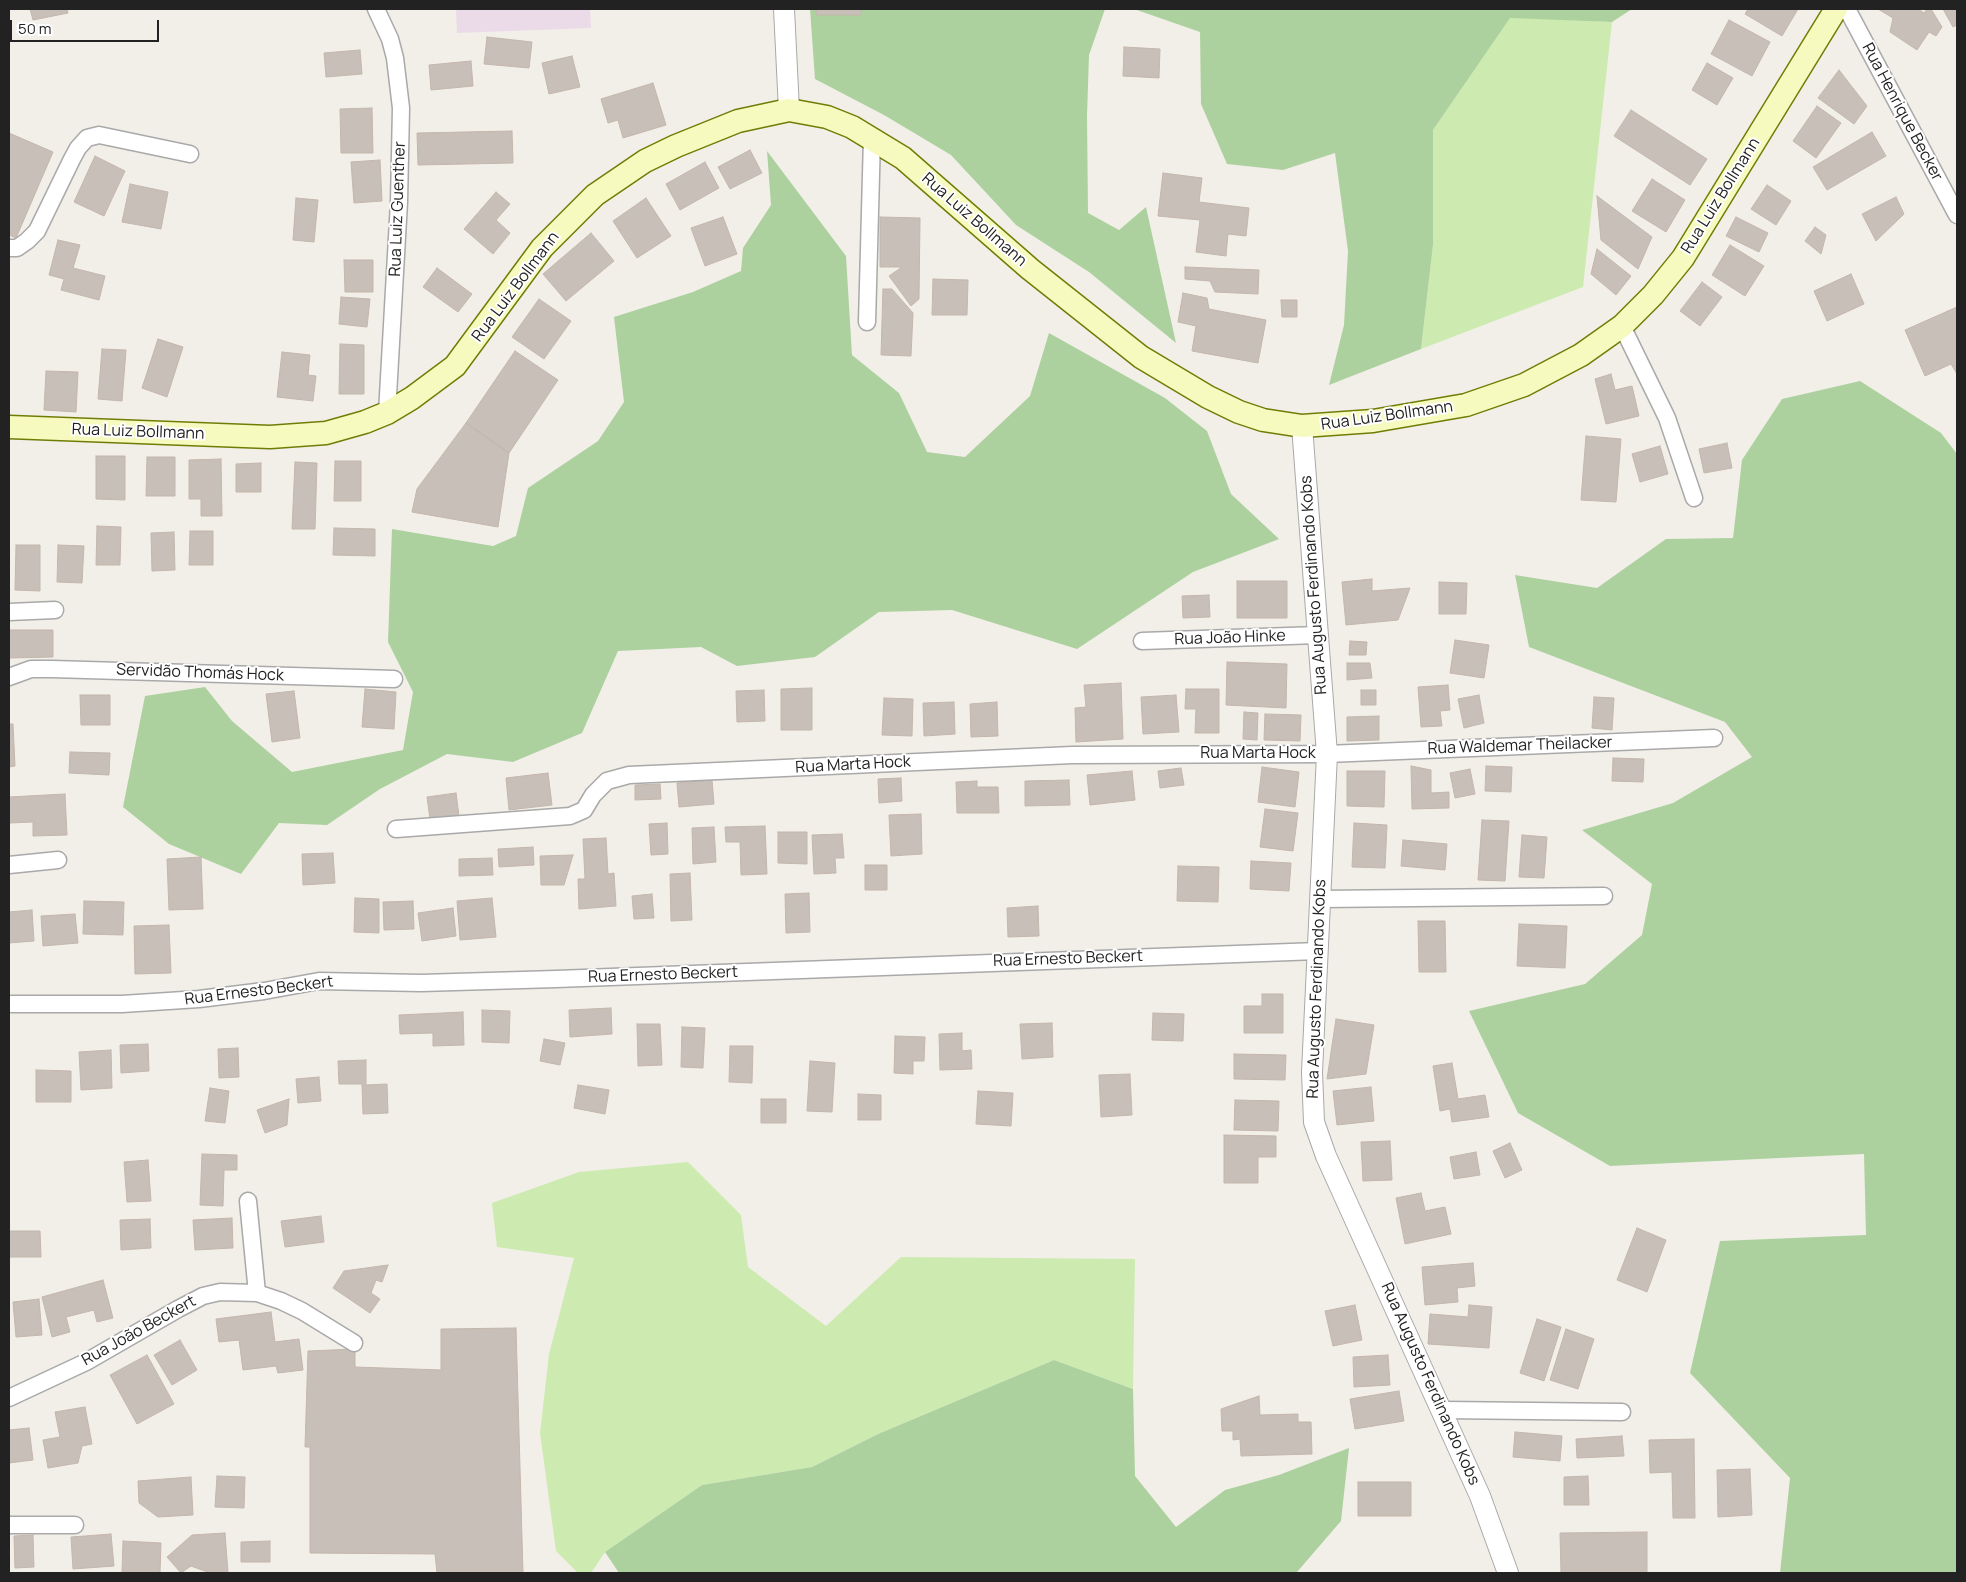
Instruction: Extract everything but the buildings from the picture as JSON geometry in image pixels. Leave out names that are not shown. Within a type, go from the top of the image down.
[{"type":"main road","name":"Rua Luiz Bollmann","points":[[9,427],[302,436],[346,429],[387,413],[433,384],[455,366],[542,248],[595,195],[645,162],[676,146],[738,121],[790,110],[827,117],[872,138],[903,158],[1030,269],[1141,357],[1200,392],[1239,412],[1263,420],[1302,426],[1349,424],[1414,416],[1494,397],[1552,371],[1581,355],[1622,326],[1653,295],[1682,258],[1836,9]]},
{"type":"street","name":"Rua Luiz Guenther","points":[[376,9],[390,39],[395,58],[401,108],[399,202],[387,413]]},
{"type":"street","points":[[784,9],[790,110]]},
{"type":"street","name":"Rua Henrique Becker","points":[[1847,9],[1957,215]]},
{"type":"street","points":[[9,248],[17,248],[28,242],[37,231],[74,153],[87,138],[99,135],[190,154]]},
{"type":"street","points":[[867,322],[872,138]]},
{"type":"street","points":[[1622,326],[1667,418],[1694,498]]},
{"type":"street","name":"Rua Augusto Ferdinando Kobs","points":[[1302,426],[1327,754],[1312,1072],[1314,1122],[1318,1137],[1443,1410],[1495,1532],[1508,1573]]},
{"type":"street","points":[[9,612],[55,610]]},
{"type":"street","name":"Rua João Hinke","points":[[1142,640],[1318,634]]},
{"type":"street","name":"Servidão Thomás Hock","points":[[9,677],[31,670],[52,669],[394,679]]},
{"type":"street","name":"Rua Waldemar Theilacker","points":[[1327,754],[1714,738]]},
{"type":"street","name":"Rua Marta Hock","points":[[396,829],[570,816],[584,810],[593,795],[608,781],[629,776],[1072,755],[1327,754]]},
{"type":"street","points":[[9,865],[58,860]]},
{"type":"street","points":[[1321,898],[1604,896]]},
{"type":"street","name":"Rua Ernesto Beckert","points":[[9,1004],[122,1004],[199,999],[264,991],[319,981],[421,983],[556,979],[1318,951]]},
{"type":"street","points":[[248,1201],[257,1293]]},
{"type":"street","name":"Rua João Beckert","points":[[9,1398],[64,1373],[203,1296],[220,1292],[257,1293],[302,1311],[354,1343]]},
{"type":"street","points":[[1443,1410],[1622,1412]]},
{"type":"street","points":[[9,1526],[75,1525]]},
{"type":"shaded area","points":[[456,9],[590,9],[591,28],[457,33]]},
{"type":"green space","points":[[810,9],[1105,9],[1089,55],[1087,116],[1088,213],[1119,230],[1146,207],[1176,343],[1089,272],[1016,225],[951,155],[884,115],[815,79]]},
{"type":"green space","points":[[1134,9],[1632,9],[1612,22],[1510,18],[1433,130],[1433,245],[1421,349],[1329,385],[1344,325],[1348,251],[1335,153],[1283,170],[1227,164],[1201,104],[1200,32]]},
{"type":"green space","points":[[1510,17],[1612,22],[1583,287],[1421,349],[1433,245],[1433,130]]},
{"type":"green space","points":[[767,151],[846,256],[852,355],[899,393],[927,452],[965,457],[1030,396],[1049,333],[1165,398],[1207,431],[1231,494],[1279,539],[1193,572],[1077,649],[952,610],[879,612],[815,657],[737,666],[701,647],[618,651],[582,733],[513,762],[447,754],[380,789],[327,825],[279,823],[241,874],[169,844],[123,807],[145,696],[205,687],[232,721],[292,772],[403,750],[413,692],[388,642],[392,529],[493,546],[516,536],[528,488],[598,441],[624,402],[614,317],[693,292],[741,271],[743,248],[771,205]]},
{"type":"green space","points":[[1860,381],[1941,433],[1957,454],[1957,1573],[1780,1573],[1790,1478],[1690,1373],[1720,1241],[1866,1235],[1864,1154],[1610,1166],[1518,1113],[1469,1011],[1585,984],[1642,935],[1652,884],[1582,830],[1673,803],[1752,757],[1725,722],[1529,647],[1515,575],[1597,588],[1666,539],[1733,538],[1742,460],[1782,399]]},
{"type":"green space","points":[[688,1162],[741,1215],[748,1267],[826,1326],[901,1257],[1135,1259],[1133,1389],[1054,1360],[878,1434],[812,1467],[702,1485],[605,1552],[591,1573],[578,1573],[556,1551],[540,1433],[549,1354],[574,1258],[497,1247],[492,1203],[579,1172]]},
{"type":"green space","points":[[1054,1360],[1133,1389],[1135,1476],[1176,1527],[1225,1490],[1279,1475],[1349,1448],[1341,1521],[1297,1572],[1304,1573],[619,1573],[605,1552],[702,1485],[812,1467],[878,1434]]}]
